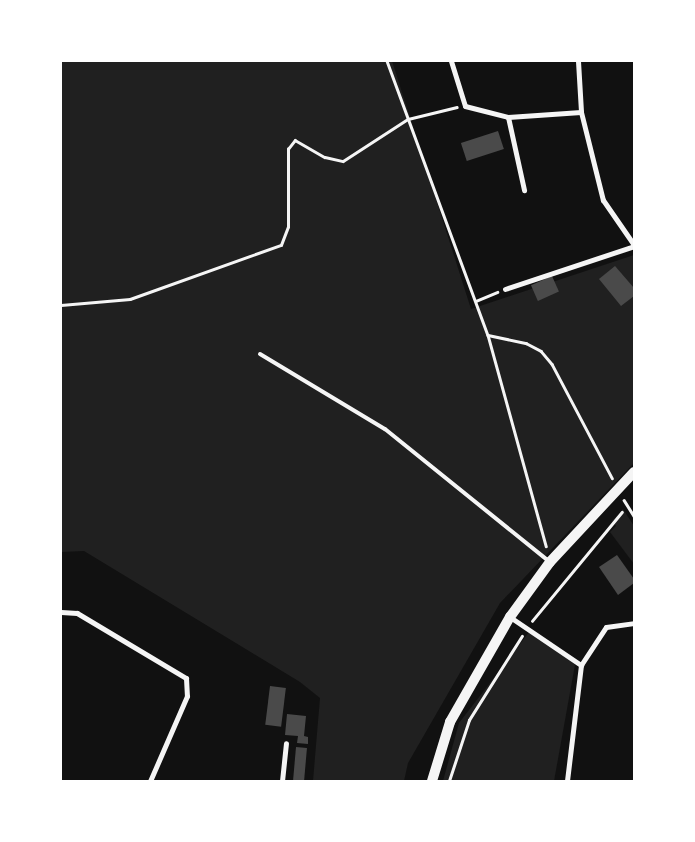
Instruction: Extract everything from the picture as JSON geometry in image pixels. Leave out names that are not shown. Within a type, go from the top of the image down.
[{"type":"main road","points":[[432,781],[450,722],[510,617],[550,562],[634,472]]},
{"type":"street","points":[[451,61],[465,106],[508,117],[581,112]]},
{"type":"street","points":[[505,289],[634,246],[603,200],[581,112],[578,61]]},
{"type":"street","points":[[508,117],[524,190]]},
{"type":"street","points":[[61,612],[77,613],[186,678],[187,696],[150,781]]},
{"type":"street","points":[[510,617],[580,665]]},
{"type":"street","points":[[567,781],[580,665],[606,627],[634,623]]},
{"type":"street","points":[[282,781],[286,744]]},
{"type":"lane","points":[[260,354],[385,429],[550,562]]},
{"type":"path","points":[[387,61],[488,335],[550,562]]},
{"type":"path","points":[[61,305],[130,299],[281,245],[288,227],[288,149],[295,140],[325,156],[343,161],[408,119],[465,106]]},
{"type":"path","points":[[476,301],[505,289]]},
{"type":"path","points":[[488,335],[526,343],[541,351],[552,364],[608,471]]},
{"type":"path","points":[[626,504],[634,516]]},
{"type":"shaded area","points":[[61,61],[392,61],[471,309],[634,255],[634,463],[500,603],[408,763],[404,781],[313,781],[320,698],[300,682],[84,551],[61,552]]},
{"type":"shaded area","points":[[623,509],[634,526],[634,564],[610,532],[616,526],[612,521]]},
{"type":"shaded area","points":[[530,631],[576,659],[554,781],[443,781],[459,723]]},
{"type":"building","points":[[498,131],[504,149],[467,161],[461,143]]},
{"type":"building","points":[[615,266],[634,288],[634,296],[621,306],[599,279]]},
{"type":"building","points":[[552,276],[559,292],[538,301],[531,285]]},
{"type":"building","points":[[617,555],[634,579],[634,583],[618,595],[599,567]]},
{"type":"building","points":[[270,686],[286,688],[281,727],[265,725]]},
{"type":"building","points":[[287,714],[306,716],[304,736],[308,737],[308,744],[297,743],[298,736],[285,735]]},
{"type":"building","points":[[296,747],[307,748],[304,781],[293,781]]}]
